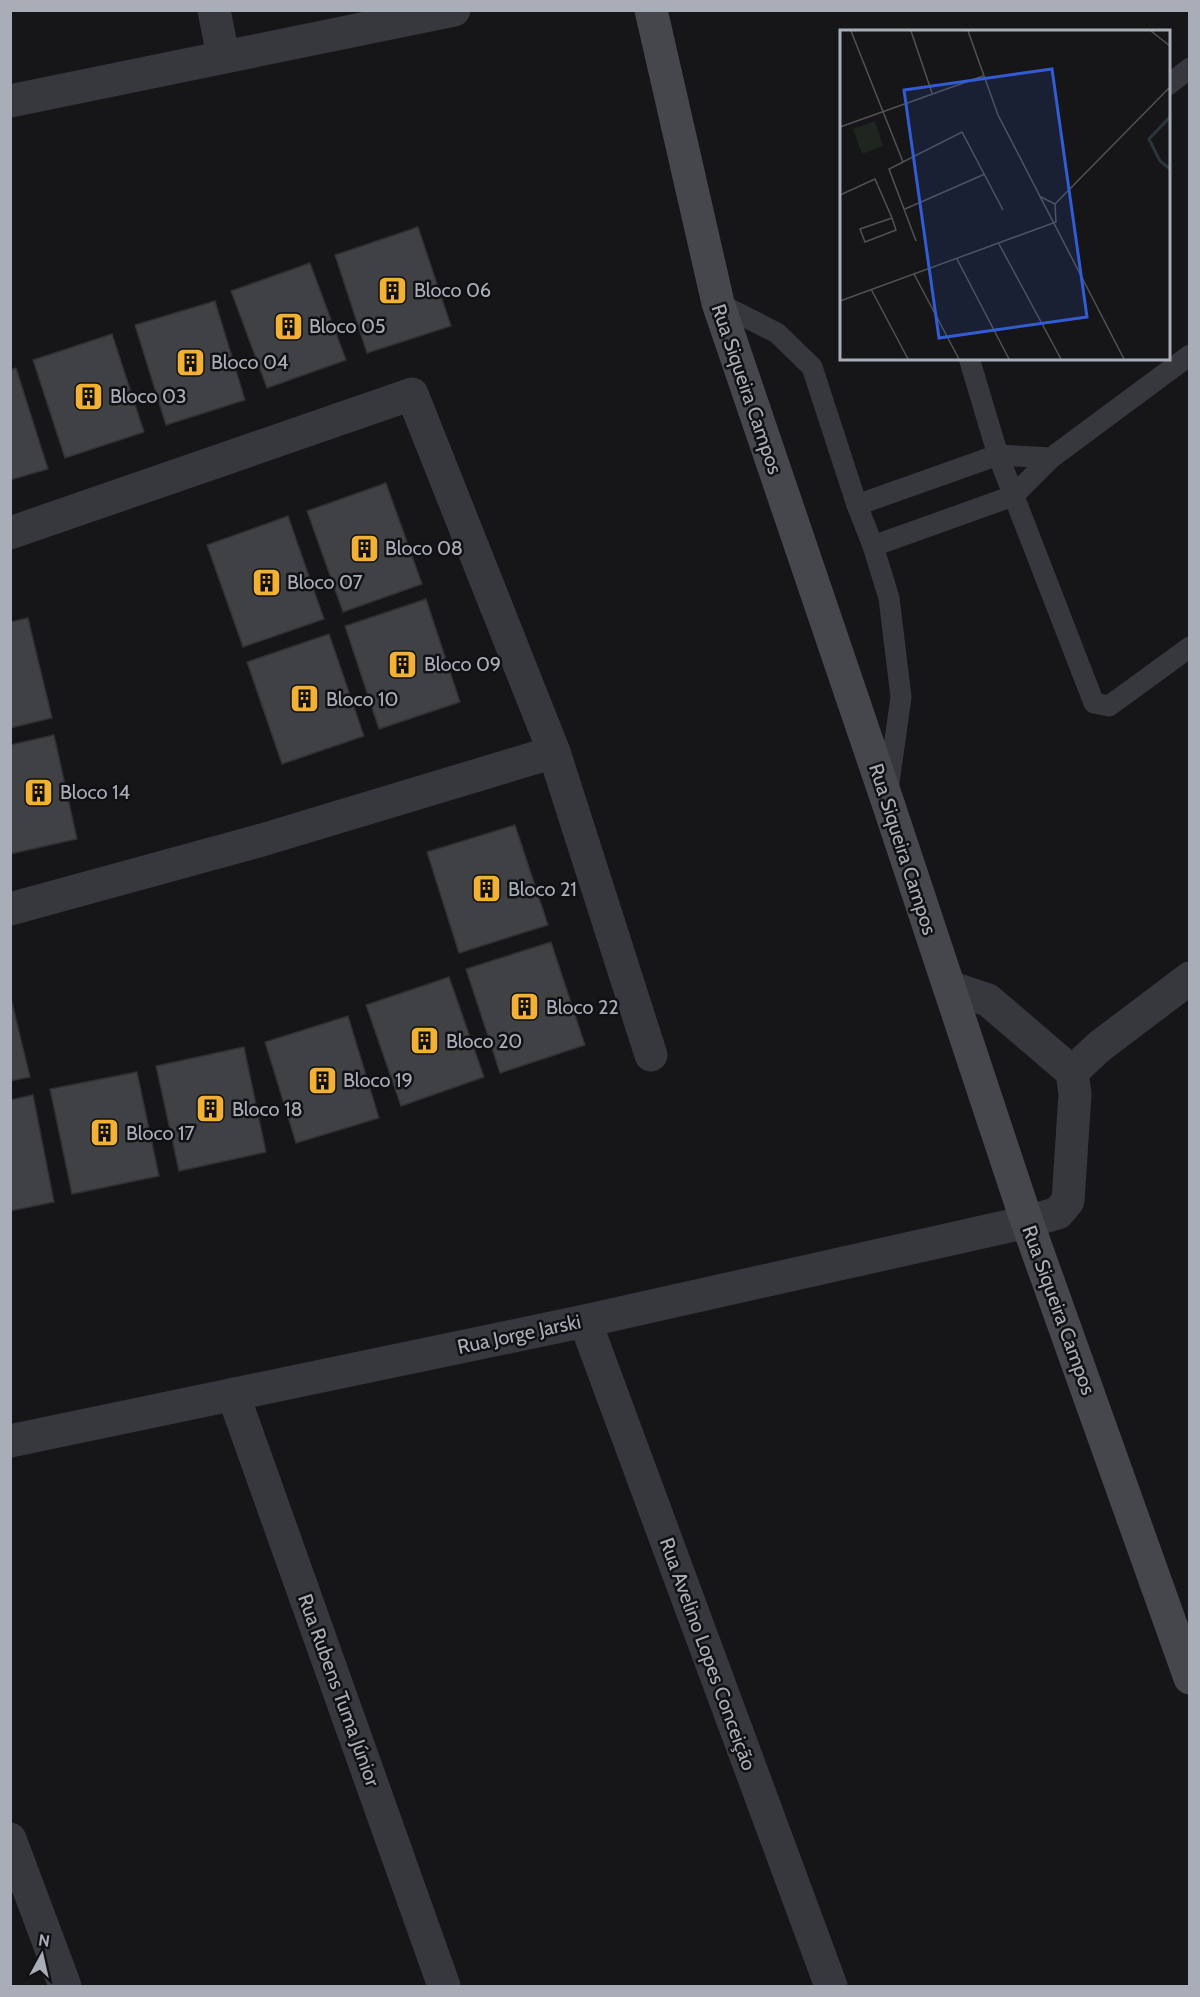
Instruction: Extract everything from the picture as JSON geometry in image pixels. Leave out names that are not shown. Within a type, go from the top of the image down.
[{"type":"main road","name":"Rua Siqueira Campos","points":[[651,10],[718,303],[1027,1222],[1190,1678]]},
{"type":"street","points":[[214,10],[223,56]]},
{"type":"street","points":[[10,101],[454,10]]},
{"type":"street","points":[[10,533],[412,394],[554,752],[651,1055]]},
{"type":"street","points":[[10,909],[262,840],[554,752]]},
{"type":"street","points":[[949,987],[988,1000],[1072,1072],[1100,1046],[1190,978]]},
{"type":"street","name":"Rua Jorge Jarski","points":[[10,1441],[585,1321],[1027,1222],[1058,1213],[1068,1201],[1075,1094],[1072,1072]]},
{"type":"street","name":"Rua Avelino Lopes Conceição","points":[[585,1321],[831,1986]]},
{"type":"street","name":"Rua Rubens Tuma Júnior","points":[[233,1394],[444,1986]]},
{"type":"street","points":[[10,1839],[65,1986]]},
{"type":"lane","points":[[1170,83],[1190,68]]},
{"type":"lane","points":[[718,303],[777,333],[812,367],[857,505],[873,546],[889,598],[901,697],[887,800]]},
{"type":"lane","points":[[873,546],[1013,496],[1052,458],[1190,355]]},
{"type":"lane","points":[[970,360],[998,455],[1094,703],[1109,706],[1190,647]]},
{"type":"lane","points":[[857,505],[998,455],[1052,458]]},
{"type":"building","name":"Bloco 06","points":[[418,227],[451,326],[367,353],[335,255]]},
{"type":"building","name":"Bloco 05","points":[[310,263],[346,360],[267,388],[231,291]]},
{"type":"building","name":"Bloco 04","points":[[215,301],[245,400],[166,425],[135,325]]},
{"type":"building","name":"Bloco 03","points":[[112,334],[144,432],[65,458],[33,360]]},
{"type":"building","points":[[16,368],[48,469],[10,480],[10,370]]},
{"type":"building","name":"Bloco 08","points":[[386,483],[422,584],[343,612],[307,511]]},
{"type":"building","name":"Bloco 07","points":[[288,516],[324,619],[243,647],[207,545]]},
{"type":"building","name":"Bloco 09","points":[[426,599],[460,702],[379,729],[345,626]]},
{"type":"building","points":[[28,618],[52,718],[10,728],[10,622]]},
{"type":"building","name":"Bloco 10","points":[[329,634],[364,736],[282,764],[247,662]]},
{"type":"building","name":"Bloco 14","points":[[54,735],[77,839],[10,854],[10,745]]},
{"type":"building","name":"Bloco 21","points":[[515,825],[548,925],[459,953],[427,852]]},
{"type":"building","name":"Bloco 22","points":[[551,942],[585,1045],[500,1073],[466,969]]},
{"type":"building","name":"Bloco 20","points":[[449,977],[484,1077],[401,1106],[366,1005]]},
{"type":"building","points":[[10,994],[30,1077],[10,1081]]},
{"type":"building","name":"Bloco 19","points":[[348,1016],[379,1118],[296,1143],[265,1042]]},
{"type":"building","name":"Bloco 18","points":[[244,1047],[266,1152],[179,1171],[156,1066]]},
{"type":"building","name":"Bloco 17","points":[[137,1072],[159,1176],[72,1194],[50,1089]]},
{"type":"building","points":[[33,1095],[54,1202],[10,1211],[10,1100]]},
{"type":"place","name":"Bloco 06","points":[[393,290]]},
{"type":"place","name":"Bloco 05","points":[[288,326]]},
{"type":"place","name":"Bloco 04","points":[[190,362]]},
{"type":"place","name":"Bloco 03","points":[[89,396]]},
{"type":"place","name":"Bloco 08","points":[[364,548]]},
{"type":"place","name":"Bloco 07","points":[[266,582]]},
{"type":"place","name":"Bloco 09","points":[[403,664]]},
{"type":"place","name":"Bloco 10","points":[[305,699]]},
{"type":"place","name":"Bloco 14","points":[[39,792]]},
{"type":"place","name":"Bloco 21","points":[[487,889]]},
{"type":"place","name":"Bloco 22","points":[[525,1007]]},
{"type":"place","name":"Bloco 20","points":[[425,1041]]},
{"type":"place","name":"Bloco 19","points":[[322,1080]]},
{"type":"place","name":"Bloco 18","points":[[211,1109]]},
{"type":"place","name":"Bloco 17","points":[[105,1133]]}]
